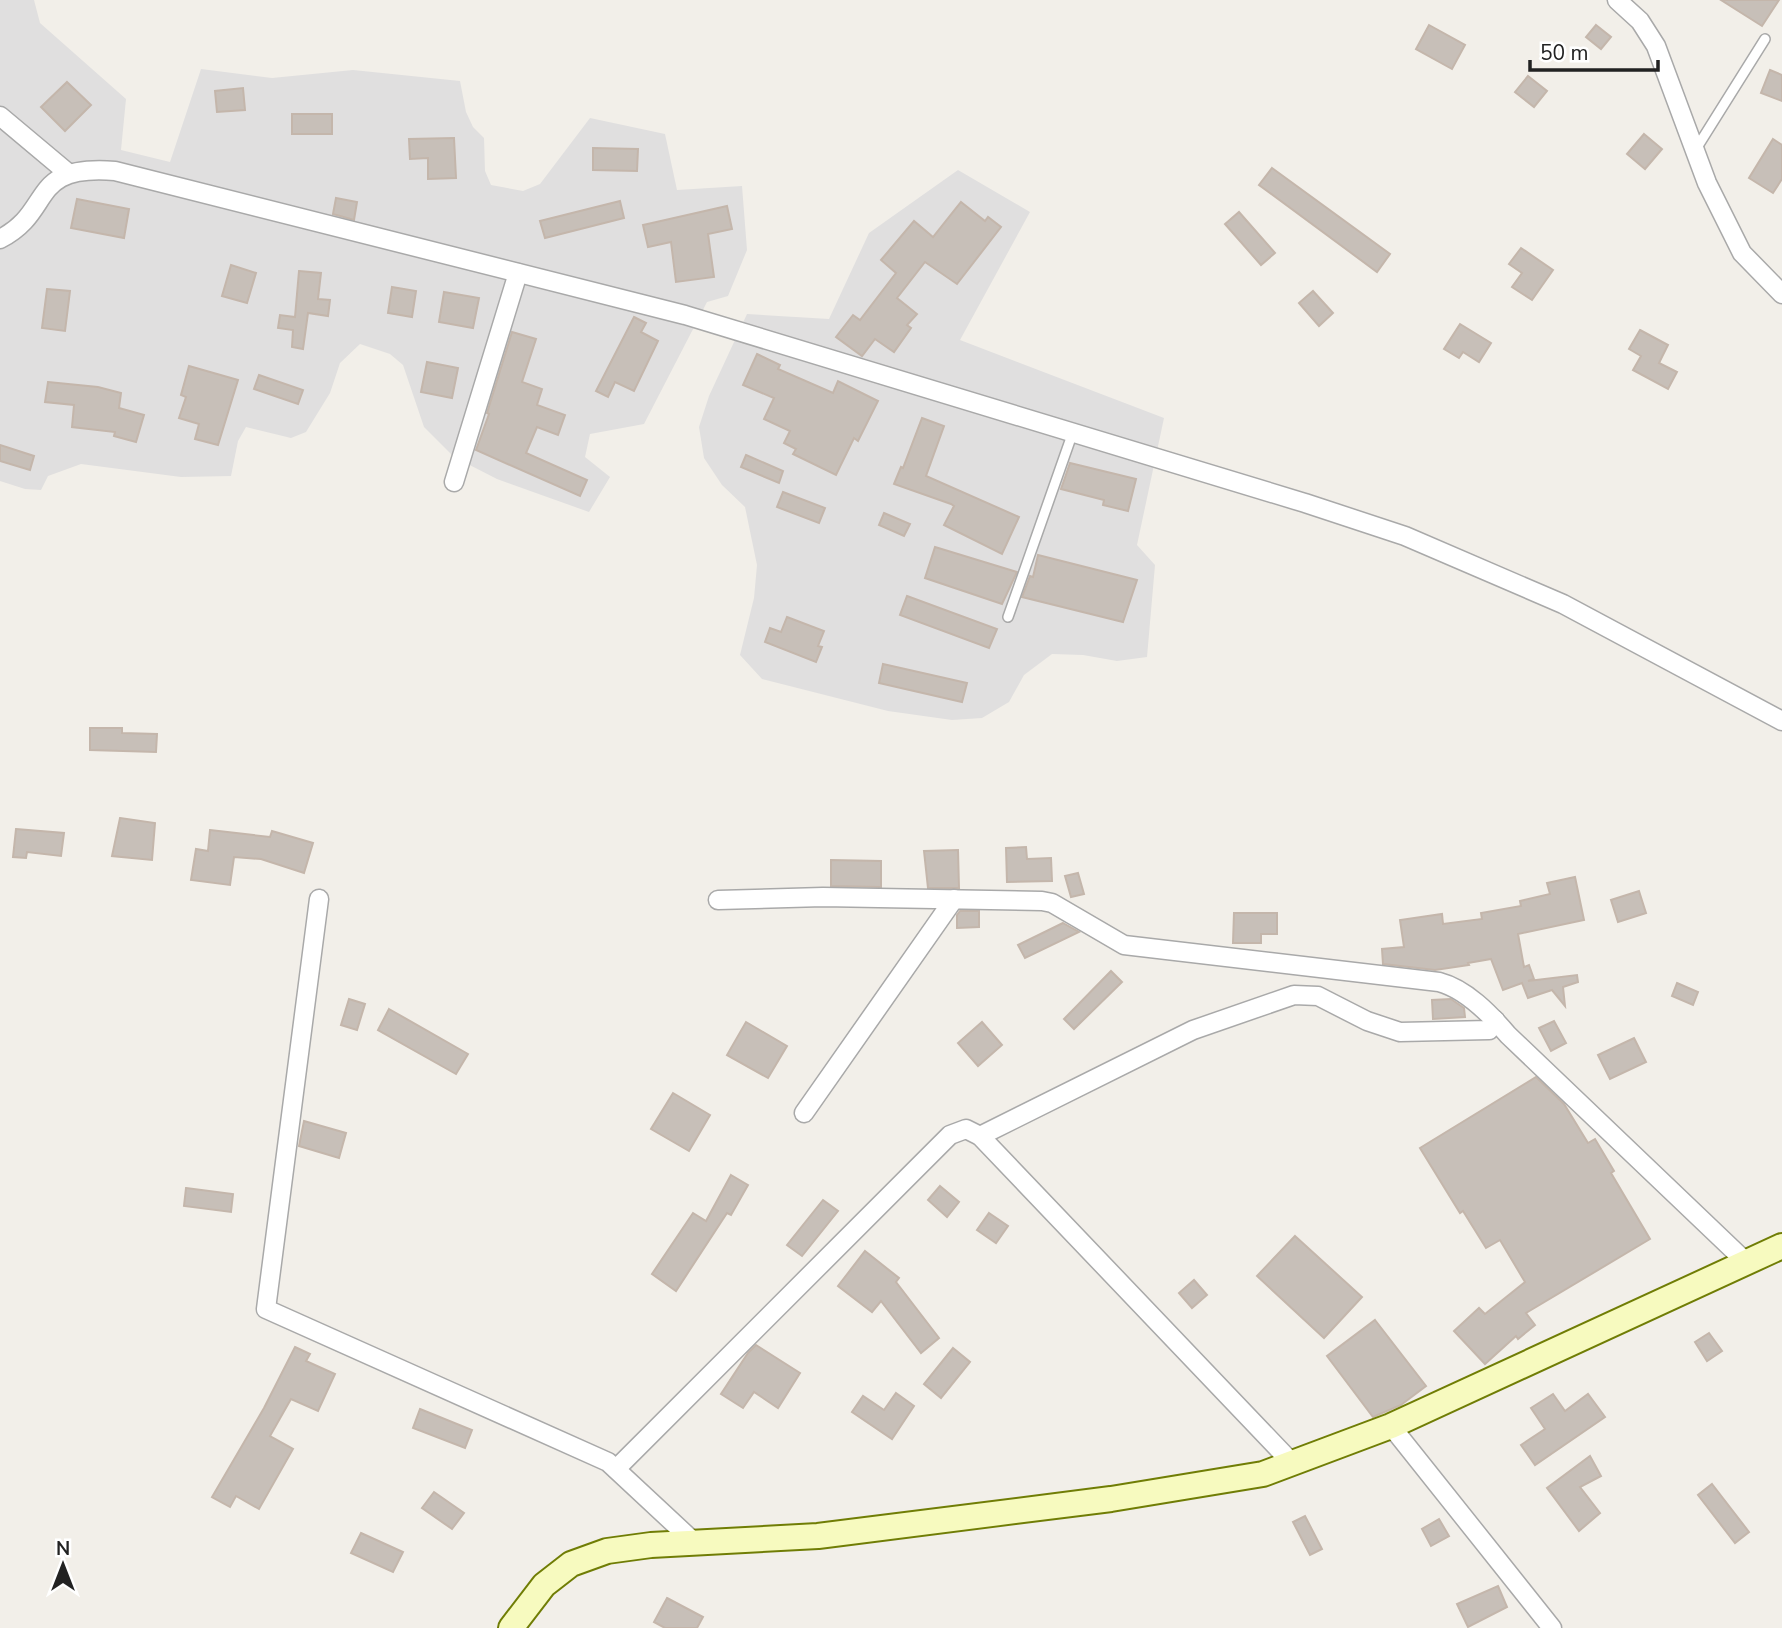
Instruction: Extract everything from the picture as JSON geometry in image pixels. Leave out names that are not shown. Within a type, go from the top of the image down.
[{"type":"street","points":[[1617,0],[1640,21],[1656,46],[1707,183],[1742,253],[1782,294]]},
{"type":"street","points":[[0,116],[68,173]]},
{"type":"street","points":[[0,239],[15,231],[50,183],[68,173],[89,169],[115,171],[685,315],[1306,503],[1405,536],[1563,604],[1782,721]]},
{"type":"street","points":[[454,482],[517,272]]},
{"type":"street","points":[[718,900],[823,897],[1028,900],[1052,903],[1124,945],[1439,982],[1460,991],[1495,1020],[1747,1263]]},
{"type":"street","points":[[319,899],[266,1309],[608,1462],[695,1543]]},
{"type":"street","points":[[804,1113],[954,899]]},
{"type":"street","points":[[979,1136],[1194,1030],[1294,995],[1318,996],[1367,1021],[1400,1032],[1489,1030],[1495,1020]]},
{"type":"street","points":[[616,1469],[950,1135],[966,1129],[979,1136],[1294,1465]]},
{"type":"street","points":[[511,1628],[544,1586],[571,1564],[607,1551],[818,1536],[1084,1502],[1263,1475],[1391,1426],[1782,1246]]},
{"type":"street","points":[[1391,1426],[1552,1628]]},
{"type":"lane","points":[[1695,150],[1765,39]]},
{"type":"lane","points":[[1008,617],[1073,432]]},
{"type":"shaded area","points":[[0,0],[34,0],[40,23],[126,99],[121,150],[170,162],[201,69],[272,78],[353,70],[460,81],[466,112],[473,127],[484,138],[485,171],[491,185],[523,191],[540,184],[590,118],[665,134],[677,190],[742,186],[747,250],[728,296],[707,302],[644,424],[590,434],[585,457],[610,477],[589,512],[497,479],[454,457],[424,427],[403,365],[390,354],[360,344],[340,363],[330,393],[306,432],[291,438],[246,427],[238,441],[231,476],[181,477],[81,464],[48,476],[41,490],[25,489],[0,481]]},
{"type":"shaded area","points":[[958,170],[1030,212],[960,340],[1164,418],[1137,545],[1155,565],[1147,657],[1117,661],[1083,655],[1052,654],[1024,675],[1009,702],[982,718],[952,720],[888,711],[762,679],[740,655],[754,598],[757,565],[745,507],[722,485],[704,458],[699,427],[709,396],[747,314],[829,319],[869,233]]},
{"type":"building","points":[[1721,0],[1779,0],[1762,26]]},
{"type":"building","points":[[1429,25],[1465,45],[1452,69],[1416,49]]},
{"type":"building","points":[[1596,25],[1611,37],[1601,49],[1586,37]]},
{"type":"building","points":[[1770,70],[1782,75],[1782,101],[1761,93]]},
{"type":"building","points":[[1528,76],[1547,91],[1534,107],[1515,92]]},
{"type":"building","points":[[67,82],[91,105],[65,131],[41,107]]},
{"type":"building","points":[[243,88],[245,110],[217,112],[215,91]]},
{"type":"building","points":[[292,114],[332,114],[332,134],[292,134]]},
{"type":"building","points":[[1644,134],[1662,149],[1645,169],[1627,154]]},
{"type":"building","points":[[454,138],[456,178],[428,179],[428,158],[410,159],[409,139]]},
{"type":"building","points":[[1773,139],[1782,145],[1782,179],[1773,193],[1749,178]]},
{"type":"building","points":[[593,148],[638,149],[637,171],[593,170]]},
{"type":"building","points":[[1272,168],[1390,254],[1377,272],[1259,185]]},
{"type":"building","points":[[336,198],[357,202],[354,220],[333,214]]},
{"type":"building","points":[[77,199],[129,209],[124,238],[71,228]]},
{"type":"building","points":[[620,201],[624,218],[545,238],[540,221]]},
{"type":"building","points":[[961,202],[985,221],[988,217],[1001,227],[957,284],[925,262],[897,298],[917,314],[907,325],[911,328],[894,352],[875,339],[862,356],[836,337],[853,315],[860,320],[896,273],[881,260],[914,221],[933,237]]},
{"type":"building","points":[[727,206],[732,229],[708,234],[714,277],[676,282],[671,242],[648,247],[643,225]]},
{"type":"building","points":[[1239,212],[1275,253],[1261,265],[1225,224]]},
{"type":"building","points":[[1521,248],[1553,270],[1532,300],[1512,287],[1522,273],[1509,264]]},
{"type":"building","points":[[231,265],[256,273],[247,303],[222,296]]},
{"type":"building","points":[[299,271],[321,273],[318,299],[330,300],[328,316],[308,313],[303,349],[292,347],[293,330],[278,328],[280,315],[295,317]]},
{"type":"building","points":[[392,287],[416,291],[412,317],[388,313]]},
{"type":"building","points":[[47,289],[70,291],[65,331],[42,328]]},
{"type":"building","points":[[1313,291],[1333,313],[1319,326],[1299,303]]},
{"type":"building","points":[[444,292],[479,298],[473,328],[439,322]]},
{"type":"building","points":[[634,317],[646,323],[641,332],[658,341],[634,391],[615,382],[608,397],[596,391]]},
{"type":"building","points":[[1460,324],[1491,343],[1479,362],[1463,352],[1459,358],[1444,349]]},
{"type":"building","points":[[1640,330],[1668,345],[1659,363],[1677,372],[1668,389],[1633,370],[1641,356],[1629,349]]},
{"type":"building","points":[[512,332],[536,339],[522,382],[542,389],[537,405],[565,415],[558,435],[537,427],[526,453],[587,480],[580,496],[476,450]]},
{"type":"building","points":[[757,354],[780,365],[778,369],[833,393],[838,381],[878,401],[858,441],[854,438],[836,475],[793,454],[796,449],[784,443],[790,431],[764,419],[774,398],[743,385]]},
{"type":"building","points":[[427,362],[458,368],[452,398],[421,392]]},
{"type":"building","points":[[189,366],[238,380],[218,445],[195,439],[199,424],[179,418],[186,397],[181,395]]},
{"type":"building","points":[[259,375],[303,390],[298,404],[254,389]]},
{"type":"building","points":[[48,382],[98,387],[121,393],[119,408],[144,415],[136,442],[114,436],[115,432],[72,427],[74,405],[45,402]]},
{"type":"building","points":[[922,418],[944,426],[926,476],[1019,517],[1002,554],[944,525],[954,506],[951,504],[894,484]]},
{"type":"building","points":[[0,445],[34,456],[30,470],[0,461]]},
{"type":"building","points":[[746,455],[783,471],[779,483],[741,467]]},
{"type":"building","points":[[1070,463],[1136,479],[1128,511],[1103,505],[1104,500],[1061,489]]},
{"type":"building","points":[[783,492],[825,508],[819,523],[777,507]]},
{"type":"building","points":[[884,513],[910,524],[904,536],[879,525]]},
{"type":"building","points":[[935,547],[1017,572],[1002,604],[925,578]]},
{"type":"building","points":[[1038,555],[1137,580],[1123,622],[1022,597],[1030,576],[1033,577]]},
{"type":"building","points":[[907,596],[997,629],[989,648],[900,615]]},
{"type":"building","points":[[787,617],[824,631],[816,662],[765,642],[770,628],[781,632]]},
{"type":"building","points":[[883,664],[967,683],[962,702],[879,683]]},
{"type":"building","points":[[90,728],[122,728],[122,733],[157,734],[156,752],[90,750]]},
{"type":"building","points":[[120,818],[155,823],[152,860],[112,856]]},
{"type":"building","points":[[16,829],[64,833],[61,856],[27,852],[26,858],[13,857]]},
{"type":"building","points":[[210,830],[270,837],[272,831],[313,843],[304,873],[261,859],[234,857],[230,885],[191,880],[196,849],[208,851]]},
{"type":"building","points":[[1026,847],[1027,859],[1051,858],[1052,881],[1007,882],[1006,848]]},
{"type":"building","points":[[958,850],[959,888],[928,888],[924,851]]},
{"type":"building","points":[[831,860],[881,861],[881,887],[831,886]]},
{"type":"building","points":[[1078,873],[1084,894],[1071,897],[1065,876]]},
{"type":"building","points":[[1575,877],[1584,920],[1518,934],[1524,967],[1529,965],[1534,979],[1528,981],[1577,975],[1578,982],[1563,987],[1565,1006],[1552,990],[1528,998],[1522,983],[1503,990],[1491,959],[1435,970],[1383,964],[1382,949],[1404,947],[1400,920],[1442,914],[1443,924],[1482,919],[1481,913],[1521,906],[1520,901],[1550,894],[1547,883]]},
{"type":"building","points":[[1639,891],[1646,913],[1618,922],[1611,900]]},
{"type":"building","points":[[960,911],[979,911],[979,927],[957,928],[957,915]]},
{"type":"building","points":[[1234,913],[1277,913],[1277,934],[1261,934],[1261,943],[1233,943]]},
{"type":"building","points":[[1063,923],[1079,932],[1025,958],[1018,945]]},
{"type":"building","points":[[1111,971],[1122,982],[1074,1029],[1064,1019]]},
{"type":"building","points":[[1677,983],[1698,992],[1693,1005],[1672,996]]},
{"type":"building","points":[[349,999],[365,1004],[357,1030],[341,1025]]},
{"type":"building","points":[[1451,999],[1464,1008],[1465,1017],[1433,1019],[1432,1000]]},
{"type":"building","points":[[389,1009],[468,1054],[456,1074],[378,1030]]},
{"type":"building","points":[[1554,1021],[1566,1043],[1551,1051],[1539,1028]]},
{"type":"building","points":[[746,1022],[787,1046],[768,1078],[727,1055]]},
{"type":"building","points":[[982,1022],[1002,1045],[978,1066],[958,1043]]},
{"type":"building","points":[[1634,1038],[1646,1062],[1610,1079],[1598,1055]]},
{"type":"building","points":[[1536,1077],[1564,1104],[1588,1143],[1595,1139],[1614,1171],[1611,1173],[1650,1239],[1526,1313],[1535,1325],[1518,1339],[1516,1336],[1485,1364],[1454,1331],[1479,1308],[1485,1314],[1525,1282],[1500,1240],[1486,1248],[1463,1211],[1460,1213],[1420,1148]]},
{"type":"building","points":[[673,1093],[710,1115],[689,1151],[651,1129]]},
{"type":"building","points":[[304,1121],[346,1133],[339,1158],[299,1146]]},
{"type":"building","points":[[731,1175],[748,1185],[731,1215],[727,1213],[676,1291],[652,1274],[693,1213],[706,1221]]},
{"type":"building","points":[[940,1186],[959,1202],[947,1217],[928,1200]]},
{"type":"building","points":[[186,1188],[233,1194],[231,1212],[184,1206]]},
{"type":"building","points":[[823,1200],[838,1211],[802,1256],[787,1245]]},
{"type":"building","points":[[989,1213],[1008,1226],[996,1243],[977,1230]]},
{"type":"building","points":[[1295,1236],[1362,1297],[1324,1338],[1257,1276]]},
{"type":"building","points":[[865,1251],[899,1278],[896,1282],[939,1338],[921,1353],[881,1301],[872,1312],[838,1286]]},
{"type":"building","points":[[1194,1280],[1207,1295],[1192,1308],[1179,1293]]},
{"type":"building","points":[[1375,1320],[1426,1386],[1401,1405],[1373,1417],[1327,1356]]},
{"type":"building","points":[[1709,1333],[1722,1351],[1707,1361],[1695,1342]]},
{"type":"building","points":[[756,1345],[800,1373],[778,1408],[754,1392],[743,1408],[721,1394]]},
{"type":"building","points":[[295,1347],[310,1354],[306,1361],[335,1374],[318,1411],[291,1399],[270,1436],[293,1449],[259,1509],[236,1496],[230,1507],[212,1497],[264,1408]]},
{"type":"building","points":[[953,1348],[970,1362],[941,1398],[924,1384]]},
{"type":"building","points":[[896,1393],[914,1406],[892,1439],[852,1412],[863,1396],[884,1410]]},
{"type":"building","points":[[1553,1394],[1565,1411],[1588,1394],[1605,1417],[1535,1465],[1521,1445],[1545,1429],[1531,1408]]},
{"type":"building","points":[[420,1409],[472,1430],[465,1448],[413,1428]]},
{"type":"building","points":[[1590,1456],[1601,1476],[1580,1487],[1600,1513],[1579,1531],[1547,1488]]},
{"type":"building","points":[[1712,1484],[1749,1532],[1735,1543],[1698,1495]]},
{"type":"building","points":[[434,1492],[464,1513],[452,1529],[422,1508]]},
{"type":"building","points":[[1305,1516],[1322,1549],[1310,1555],[1293,1522]]},
{"type":"building","points":[[1439,1519],[1449,1536],[1431,1546],[1422,1529]]},
{"type":"building","points":[[361,1533],[403,1552],[393,1572],[351,1553]]},
{"type":"building","points":[[1498,1586],[1507,1607],[1468,1627],[1457,1604]]},
{"type":"building","points":[[667,1598],[703,1617],[697,1628],[665,1628],[654,1622]]}]
